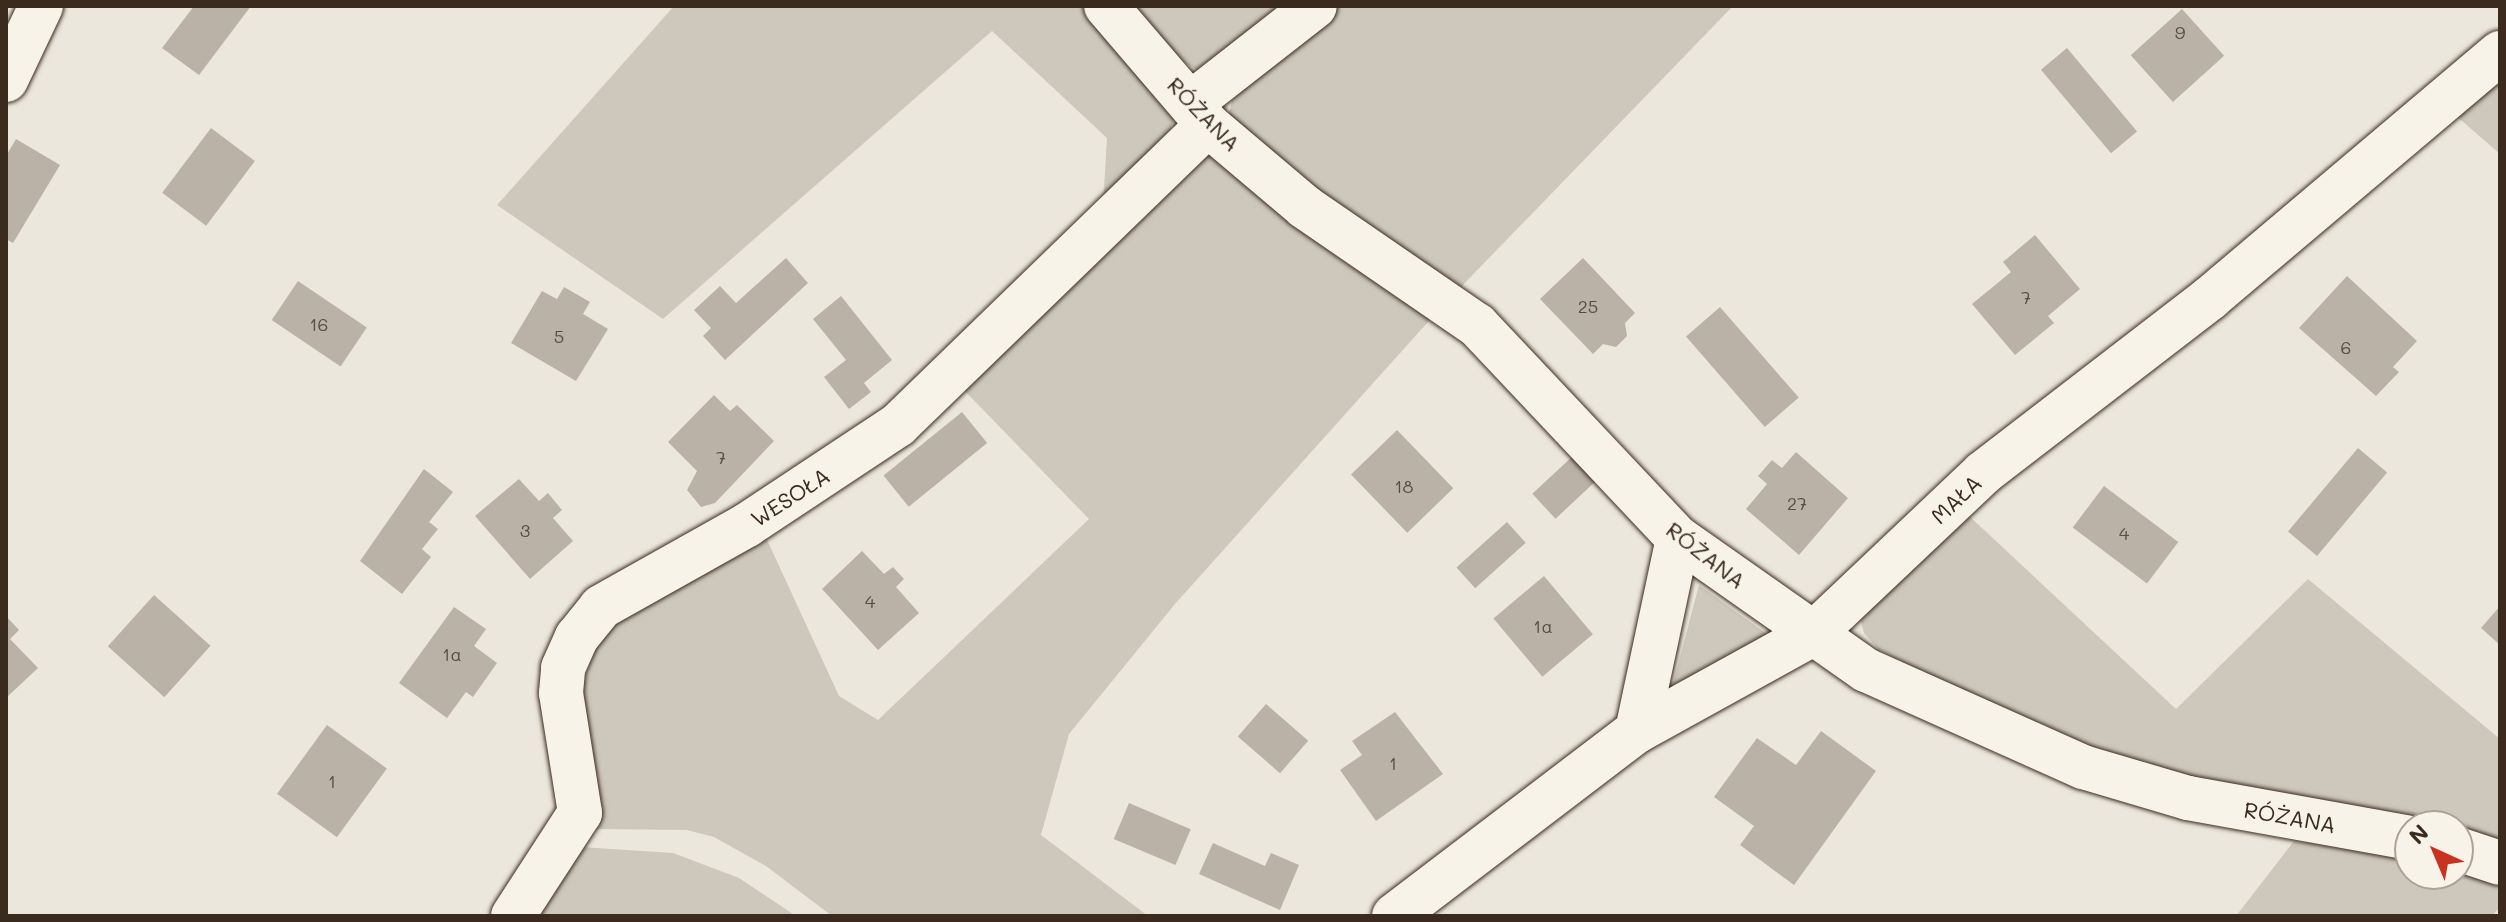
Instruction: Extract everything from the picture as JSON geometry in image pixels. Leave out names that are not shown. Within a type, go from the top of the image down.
[{"type":"street","points":[[6,80],[41,6]]},
{"type":"street","name":"RÓŻANA","points":[[1106,6],[1200,114],[1305,207],[1477,325],[1678,538],[1866,670],[2083,767],[2188,798],[2394,835]]},
{"type":"street","name":"WESOŁA","points":[[513,916],[580,813],[561,693],[563,668],[577,637],[601,607],[747,525],[898,425],[1200,114],[1315,6]]},
{"type":"street","name":"MAŁA","points":[[1394,916],[1637,731],[1813,634],[1983,473],[2210,298],[2500,53]]},
{"type":"street","points":[[1637,731],[1678,538]]},
{"type":"street","points":[[2474,854],[2500,863]]},
{"type":"shaded area","points":[[674,6],[1086,6],[1175,115],[1166,142],[1103,206],[1107,138],[992,31],[663,319],[497,205]]},
{"type":"shaded area","points":[[1130,6],[1298,6],[1201,72],[1182,61]]},
{"type":"shaded area","points":[[1338,6],[1733,6],[1460,288],[1391,250],[1240,130],[1229,114],[1232,100]]},
{"type":"shaded area","points":[[2500,72],[2500,154],[2454,114]]},
{"type":"shaded area","points":[[1201,145],[1436,313],[1175,604],[1069,734],[1041,835],[1148,916],[832,916],[766,866],[714,837],[687,830],[593,829],[579,702],[593,648],[612,618],[763,531],[839,696],[878,720],[1089,519],[957,383]]},
{"type":"shaded area","points":[[1967,514],[2176,709],[2308,579],[2500,739],[2500,849],[2474,840],[2474,810],[2394,810],[2394,823],[2144,770],[1999,710],[1879,650],[1864,633],[1859,614]]},
{"type":"shaded area","points":[[1699,585],[1778,642],[1673,684]]},
{"type":"shaded area","points":[[2294,841],[2394,854],[2394,890],[2474,890],[2474,870],[2500,878],[2500,907],[2492,916],[2236,916]]},
{"type":"shaded area","points":[[581,847],[673,853],[739,878],[796,916],[537,916]]},
{"type":"building","points":[[194,6],[251,6],[199,75],[162,48]]},
{"type":"building","points":[[2182,9],[2224,56],[2173,102],[2131,55]]},
{"type":"building","points":[[2067,48],[2137,131],[2111,153],[2041,70]]},
{"type":"building","points":[[211,128],[255,161],[206,226],[162,193]]},
{"type":"building","points":[[16,139],[60,165],[13,243],[6,239],[6,156]]},
{"type":"building","points":[[2035,235],[2080,289],[2048,316],[2054,323],[2015,355],[1972,304],[2011,272],[2003,262]]},
{"type":"building","points":[[786,258],[808,283],[725,360],[703,336],[711,328],[694,310],[720,286],[736,303]]},
{"type":"building","points":[[1583,258],[1635,313],[1625,323],[1627,336],[1616,347],[1603,344],[1593,354],[1540,299]]},
{"type":"building","points":[[2347,276],[2417,341],[2393,367],[2399,372],[2376,396],[2299,328]]},
{"type":"building","points":[[298,281],[367,327],[341,366],[272,320]]},
{"type":"building","points":[[564,287],[590,302],[583,314],[608,329],[576,381],[511,343],[542,291],[557,299]]},
{"type":"building","points":[[841,296],[892,360],[864,383],[871,392],[849,409],[824,377],[846,360],[813,319]]},
{"type":"building","points":[[1720,307],[1799,398],[1765,427],[1686,337]]},
{"type":"building","points":[[714,395],[730,411],[737,405],[774,441],[715,503],[701,507],[687,490],[697,471],[668,442]]},
{"type":"building","points":[[962,412],[987,443],[909,507],[884,476]]},
{"type":"building","points":[[1397,430],[1453,488],[1407,533],[1351,474]]},
{"type":"building","points":[[2358,448],[2387,472],[2317,556],[2288,531]]},
{"type":"building","points":[[1796,452],[1848,498],[1799,555],[1746,509],[1767,484],[1758,476],[1772,460],[1782,468]]},
{"type":"building","points":[[1574,455],[1597,480],[1556,519],[1532,494]]},
{"type":"building","points":[[424,469],[453,492],[429,522],[438,529],[422,549],[431,557],[402,594],[360,561]]},
{"type":"building","points":[[519,479],[539,501],[548,493],[562,510],[553,518],[573,541],[530,579],[475,516]]},
{"type":"building","points":[[2104,486],[2178,542],[2147,583],[2073,528]]},
{"type":"building","points":[[1507,522],[1526,543],[1475,588],[1456,568]]},
{"type":"building","points":[[862,551],[884,574],[893,567],[904,579],[896,587],[919,613],[878,650],[822,589]]},
{"type":"building","points":[[1544,576],[1593,634],[1542,677],[1493,618]]},
{"type":"building","points":[[154,595],[210,646],[164,697],[108,646]]},
{"type":"building","points":[[2500,606],[2500,645],[2481,628]]},
{"type":"building","points":[[454,607],[486,629],[474,646],[497,663],[473,697],[466,692],[447,718],[399,683]]},
{"type":"building","points":[[6,616],[19,630],[10,639],[38,668],[6,698]]},
{"type":"building","points":[[1266,704],[1308,741],[1280,773],[1238,736]]},
{"type":"building","points":[[1395,712],[1443,774],[1376,821],[1340,770],[1362,755],[1352,741]]},
{"type":"building","points":[[327,725],[387,768],[337,837],[277,794]]},
{"type":"building","points":[[1821,731],[1876,771],[1794,885],[1740,845],[1754,826],[1714,797],[1757,738],[1796,765]]},
{"type":"building","points":[[1129,803],[1191,829],[1175,865],[1114,839]]},
{"type":"building","points":[[1213,843],[1265,866],[1271,853],[1299,865],[1280,910],[1199,874]]}]
